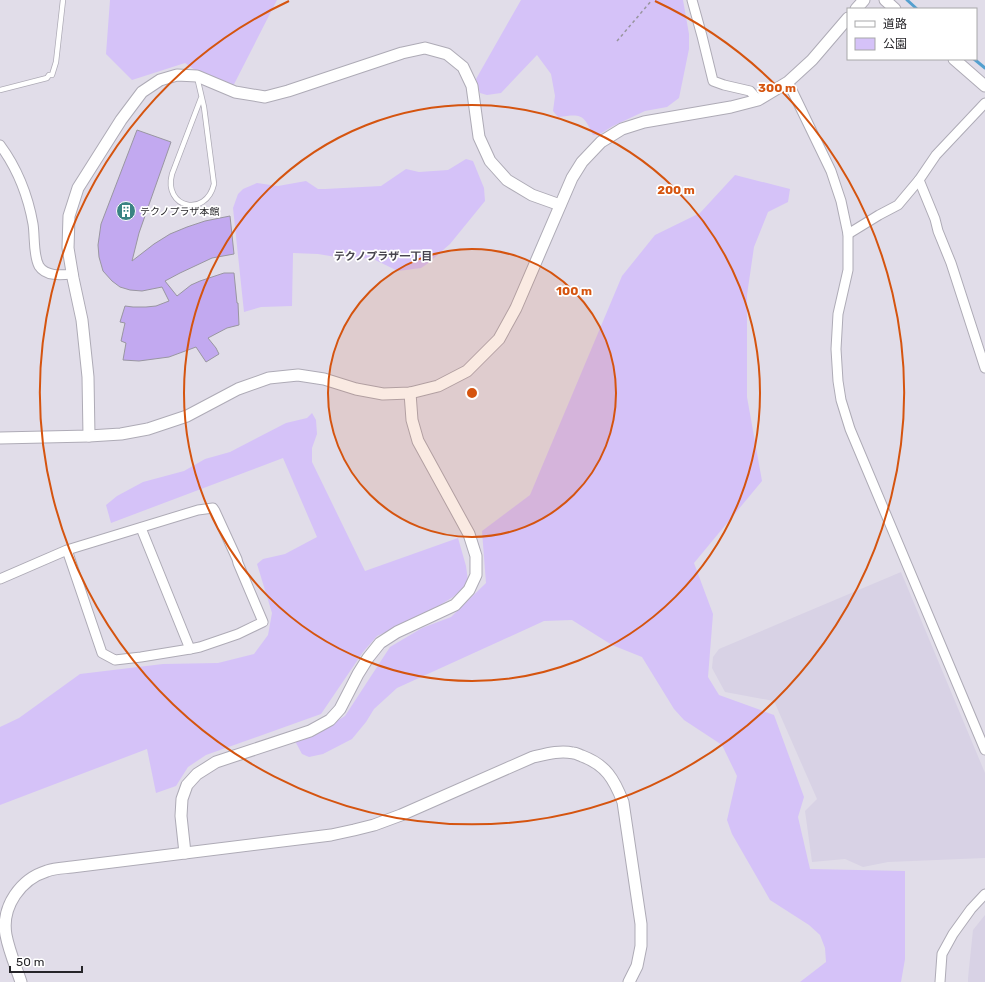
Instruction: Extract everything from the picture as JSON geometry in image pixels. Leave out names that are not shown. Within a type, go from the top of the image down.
[{"type":"street","points":[[692,0],[713,81],[750,91],[758,100]]},
{"type":"street","points":[[857,8],[864,0]]},
{"type":"street","points":[[885,0],[894,8]]},
{"type":"street","points":[[0,438],[121,434],[148,428],[187,416],[238,389],[269,378],[298,375],[324,379],[356,389],[382,394],[410,393],[438,386],[467,371],[500,339],[516,308],[572,178],[582,162],[601,142],[622,130],[644,122],[731,107],[758,100],[788,82],[812,60],[847,19]]},
{"type":"street","points":[[89,436],[88,377],[83,327],[68,248],[69,216],[78,188],[121,120],[142,92],[160,80],[177,75],[197,76],[235,92],[264,96],[288,91],[402,53],[425,48],[447,54],[464,67],[472,86],[479,137],[490,162],[507,180],[532,195],[560,205]]},
{"type":"street","points":[[955,60],[985,86]]},
{"type":"street","points":[[788,82],[831,171],[841,200],[848,234],[848,270],[838,314],[836,349],[841,400],[854,441],[985,750]]},
{"type":"street","points":[[848,234],[898,205],[919,180],[936,155],[985,103]]},
{"type":"street","points":[[0,145],[16,171],[27,196],[33,224],[36,256],[39,267],[47,273],[60,275],[73,274]]},
{"type":"street","points":[[919,180],[935,219],[938,231],[982,347],[985,368]]},
{"type":"street","points":[[185,853],[181,816],[182,799],[187,785],[197,774],[216,762],[297,736],[330,720],[340,709],[358,674],[380,643],[397,632],[455,605],[469,590],[476,575],[476,556],[469,534],[418,441],[412,420],[410,393]]},
{"type":"street","points":[[0,579],[67,550],[198,510],[213,508],[238,559],[238,563],[263,622],[238,634],[200,647],[141,658],[115,660],[102,653],[67,550]]},
{"type":"street","points":[[141,528],[190,649]]},
{"type":"street","points":[[21,982],[6,934],[6,916],[11,901],[22,886],[36,875],[49,870],[331,835],[354,830],[374,825],[401,815],[533,757],[553,752],[573,753],[592,760],[605,770],[617,786],[623,802],[641,924],[641,946],[637,966],[629,982]]},
{"type":"street","points":[[940,982],[942,954],[953,934],[971,909],[985,894]]},
{"type":"lane","points":[[0,90],[47,78],[49,75],[52,75],[56,62],[63,0]]},
{"type":"lane","points":[[197,76],[204,107],[214,184],[212,192],[203,202],[190,205],[178,200],[173,194],[170,181],[201,98]]},
{"type":"path","points":[[617,41],[652,0]]},
{"type":"shaded area","points":[[901,572],[985,773],[985,858],[888,862],[863,867],[845,859],[812,862],[805,811],[817,799],[774,701],[725,692],[712,668],[713,657],[719,649]]},
{"type":"shaded area","points":[[985,915],[985,982],[968,982],[973,930]]},
{"type":"green space","points":[[110,0],[277,0],[229,94],[185,63],[132,80],[106,54]]},
{"type":"green space","points":[[521,0],[683,0],[689,34],[689,49],[679,98],[667,107],[645,111],[613,126],[600,134],[593,135],[584,119],[572,115],[558,117],[553,111],[555,96],[551,74],[537,55],[501,93],[487,95],[480,93],[476,79]]},
{"type":"green space","points":[[466,159],[473,161],[484,188],[485,201],[450,244],[427,264],[421,268],[398,271],[371,258],[348,259],[318,254],[293,253],[292,306],[261,307],[244,312],[233,208],[238,194],[243,189],[257,183],[278,186],[306,181],[318,189],[381,186],[406,169],[419,172],[448,170]]},
{"type":"green space","points":[[735,175],[790,189],[788,202],[768,212],[754,247],[747,295],[747,397],[762,481],[694,563],[713,614],[708,677],[719,695],[774,715],[804,797],[798,817],[810,869],[905,871],[905,959],[901,982],[800,982],[826,962],[825,948],[820,935],[809,925],[770,900],[732,834],[727,820],[737,776],[722,745],[684,720],[674,709],[642,657],[612,645],[572,620],[544,621],[397,688],[374,709],[366,722],[352,739],[323,754],[309,757],[302,754],[295,741],[327,727],[345,716],[390,647],[422,628],[451,617],[486,583],[482,531],[530,495],[622,276],[655,235],[700,213]]},
{"type":"green space","points":[[312,413],[316,420],[317,434],[312,448],[312,462],[365,571],[458,538],[466,566],[468,581],[465,587],[453,597],[427,613],[377,636],[363,652],[321,714],[206,755],[188,767],[176,786],[156,793],[147,749],[0,805],[0,727],[19,718],[80,674],[163,664],[218,663],[254,654],[268,635],[272,613],[257,564],[263,559],[285,554],[317,537],[283,458],[111,523],[106,505],[117,496],[143,482],[184,471],[205,459],[230,452],[286,423],[307,418]]},
{"type":"building","points":[[137,130],[171,142],[139,233],[132,261],[170,234],[205,221],[230,216],[234,254],[212,258],[165,281],[177,296],[191,285],[200,281],[224,273],[234,273],[239,325],[227,328],[208,338],[219,354],[206,362],[196,347],[169,357],[139,361],[123,360],[126,343],[121,341],[125,323],[120,322],[125,306],[156,306],[169,301],[162,287],[142,291],[120,287],[103,271],[99,257],[98,245],[101,224]]},
{"type":"waterway","points":[[907,0],[916,8]]},
{"type":"waterway","points":[[975,60],[985,68]]},
{"type":"place","name":"テクノプラザ本館","points":[[126,211]]},
{"type":"district","name":"テクノプラザ一丁目","points":[[383,256]]}]
